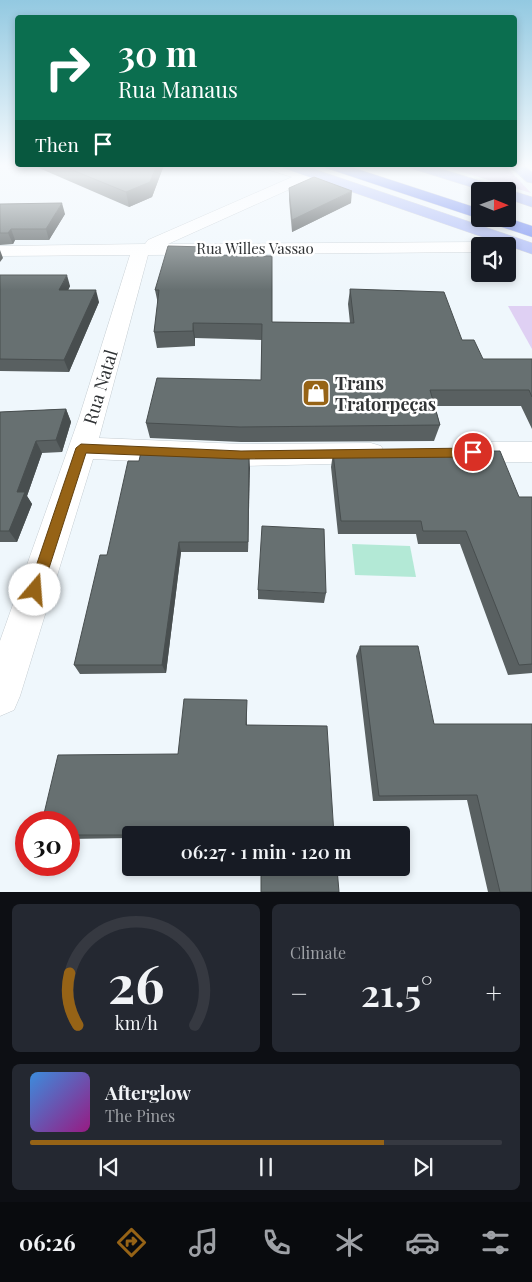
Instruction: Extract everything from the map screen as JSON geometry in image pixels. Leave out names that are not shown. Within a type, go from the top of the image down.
[{"type":"highway","points":[[458,207],[471,211]]},
{"type":"highway","points":[[516,207],[532,212]]},
{"type":"highway","points":[[507,228],[530,242]]},
{"type":"main road","points":[[414,207],[530,242]]},
{"type":"street","points":[[141,249],[238,207]]},
{"type":"street","points":[[516,245],[530,242]]},
{"type":"street","name":"Rua Willes Vassao","points":[[0,251],[471,247]]},
{"type":"street","name":"Rua Natal","points":[[0,696],[81,448],[127,302],[141,249]]},
{"type":"street","points":[[81,448],[241,455],[394,453]]},
{"type":"street","points":[[443,453],[532,452]]},
{"type":"shaded area","points":[[508,306],[532,306],[532,349]]},
{"type":"shaded area","points":[[352,544],[410,546],[416,577],[355,575]]},
{"type":"building","points":[[0,207],[60,207],[46,229],[11,229],[8,233],[0,233]]},
{"type":"building","points":[[291,207],[320,207],[292,220]]},
{"type":"building","points":[[168,246],[206,247],[204,255],[272,256],[272,322],[354,323],[350,289],[444,292],[462,340],[474,340],[483,359],[532,359],[532,397],[529,390],[430,390],[440,425],[240,427],[146,423],[157,378],[261,380],[262,324],[193,323],[193,331],[154,332],[159,290],[155,290]]},
{"type":"building","points":[[0,275],[67,275],[59,290],[96,290],[64,360],[0,359]]},
{"type":"building","points":[[66,409],[56,440],[36,441],[17,492],[25,492],[9,531],[0,531],[0,412]]},
{"type":"building","points":[[500,451],[519,497],[532,497],[532,664],[519,665],[466,531],[423,531],[421,521],[341,521],[333,453]]},
{"type":"building","points":[[141,452],[249,456],[248,542],[179,542],[162,665],[74,665],[100,555],[107,555],[128,461],[139,461]]},
{"type":"building","points":[[262,526],[324,529],[326,593],[258,590]]},
{"type":"building","points":[[360,646],[418,646],[434,724],[532,724],[532,892],[500,892],[477,795],[379,796]]},
{"type":"building","points":[[184,699],[247,700],[246,725],[327,726],[333,826],[122,826],[122,835],[80,835],[80,811],[45,811],[58,755],[178,754]]},
{"type":"building","points":[[261,876],[338,876],[339,892],[261,892]]},
{"type":"place","name":"Trans Tratorpeças","points":[[316,393]]},
{"type":"route","points":[[35,590],[81,448],[241,455],[473,452]]}]
